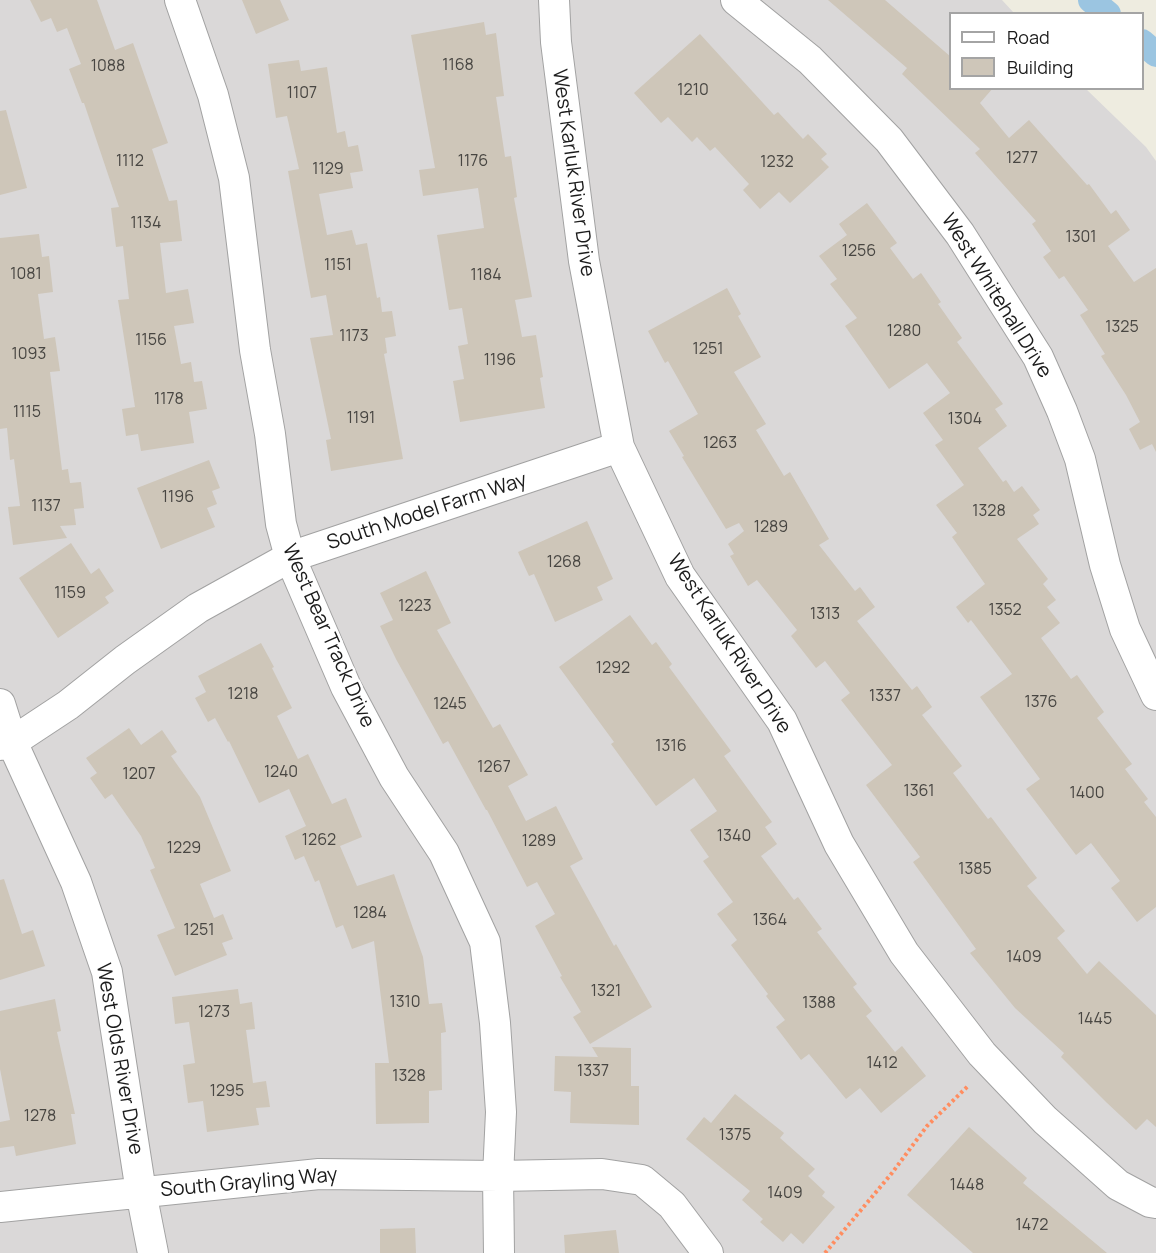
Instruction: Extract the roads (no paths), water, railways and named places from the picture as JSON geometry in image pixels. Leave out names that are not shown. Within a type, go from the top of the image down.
[{"type":"street","name":"West Bear Track Drive","points":[[180,0],[213,95],[234,178],[255,350],[270,434],[281,524],[290,557],[346,687],[394,777],[444,853],[484,942],[495,1023],[501,1112],[498,1176],[500,1253]]},
{"type":"street","name":"West Karluk River Drive","points":[[554,0],[555,42],[584,261],[619,447],[680,576],[782,721],[839,844],[904,953],[982,1054],[1045,1120],[1118,1185],[1156,1203]]},
{"type":"street","name":"West Whitehall Drive","points":[[736,0],[810,60],[889,140],[960,234],[1038,357],[1080,459],[1105,565],[1125,629],[1156,695]]},
{"type":"street","name":"South Model Farm Way","points":[[6,744],[68,705],[125,660],[198,608],[290,557],[619,447]]},
{"type":"street","name":"West Olds River Drive","points":[[0,704],[6,744],[76,882],[107,972],[141,1192],[153,1253]]},
{"type":"street","name":"South Grayling Way","points":[[0,1207],[319,1174],[498,1176],[602,1174],[642,1180],[672,1204],[708,1253]]},
{"type":"waterway","points":[[1091,0],[1106,12]]},
{"type":"waterway","points":[[1144,44],[1156,54]]}]
